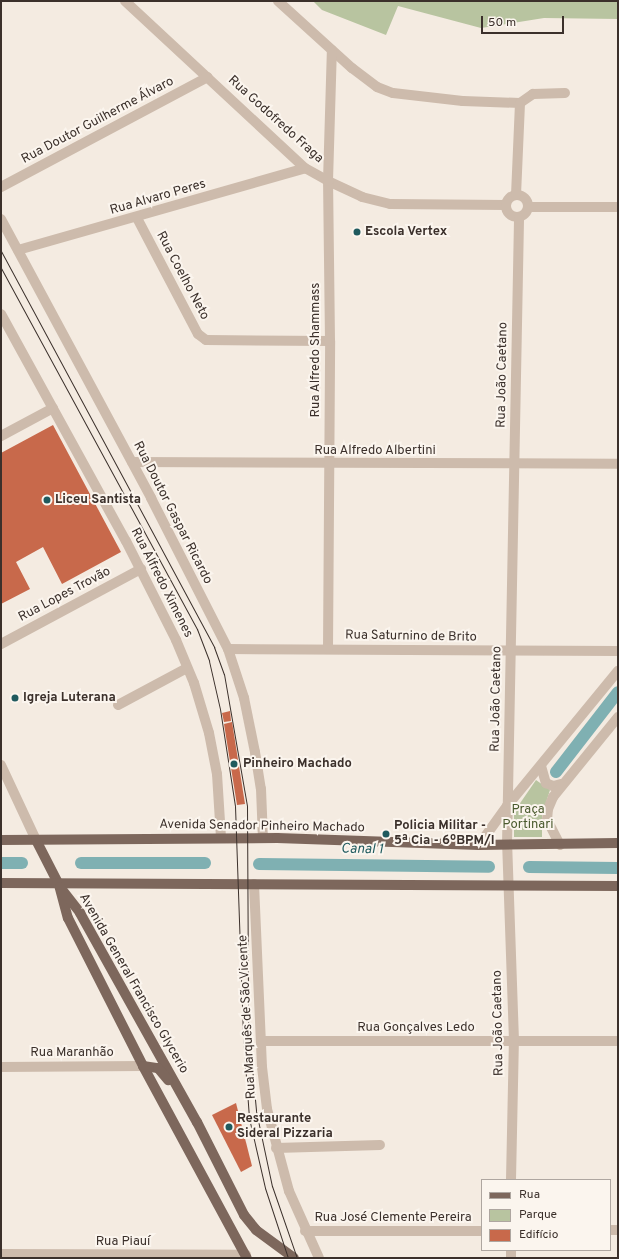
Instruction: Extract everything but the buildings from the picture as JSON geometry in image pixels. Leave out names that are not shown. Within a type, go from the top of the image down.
[{"type":"main road","name":"Avenida Senador Pinheiro Machado","points":[[1,840],[263,838],[479,845],[507,848],[618,843]]},
{"type":"main road","points":[[36,840],[59,885]]},
{"type":"main road","points":[[1,883],[59,885],[507,882],[618,886]]},
{"type":"main road","name":"Avenida General Francisco Glycerio","points":[[59,885],[68,918],[143,1066],[246,1256]]},
{"type":"main road","name":"Avenida General Francisco Glycerio","points":[[59,885],[80,912],[197,1122],[244,1215],[256,1230],[294,1258]]},
{"type":"main road","points":[[143,1066],[160,1070],[197,1122]]},
{"type":"street","name":"Rua Godofredo Fraga","points":[[125,1],[305,168],[328,182],[362,197],[390,204],[506,205]]},
{"type":"street","points":[[278,1],[332,50],[376,87],[393,93],[463,101],[520,103],[533,94],[565,93]]},
{"type":"street","name":"Rua Alfredo Shammass","points":[[328,650],[330,342],[328,182],[332,50]]},
{"type":"street","name":"Rua Doutor Guilherme Álvaro","points":[[1,187],[208,77]]},
{"type":"street","points":[[516,195],[520,103]]},
{"type":"street","name":"Rua Alvaro Peres","points":[[18,250],[137,218],[305,168]]},
{"type":"street","points":[[516,195],[525,198],[529,207],[526,214],[519,218],[509,214],[506,205],[509,198],[516,195]]},
{"type":"street","points":[[529,207],[618,207]]},
{"type":"street","name":"Rua Coelho Neto","points":[[137,218],[198,334],[206,340],[330,342]]},
{"type":"street","name":"Rua João Caetano","points":[[511,1179],[514,1041],[507,882],[507,806],[519,218]]},
{"type":"street","name":"Rua Doutor Gaspar Ricardo","points":[[1,219],[132,462],[228,649],[244,698],[254,745],[261,789],[263,838]]},
{"type":"street","name":"Rua Alfredo Ximenes","points":[[2,320],[141,569],[187,668],[209,734],[217,774],[221,838]]},
{"type":"street","points":[[1,436],[52,408]]},
{"type":"street","name":"Rua Alfredo Albertini","points":[[132,462],[618,464]]},
{"type":"street","name":"Rua Lopes Trovão","points":[[1,644],[141,569]]},
{"type":"street","name":"Rua Saturnino de Brito","points":[[228,649],[618,651]]},
{"type":"street","points":[[118,705],[187,668]]},
{"type":"street","points":[[479,845],[507,806],[618,671]]},
{"type":"street","points":[[560,845],[547,820],[548,809],[562,784],[618,717]]},
{"type":"street","points":[[1,765],[36,840]]},
{"type":"street","points":[[541,766],[546,783],[553,786],[562,784]]},
{"type":"street","name":"Rua Marquês de São Vicente","points":[[254,884],[261,1040],[267,1109],[276,1148],[304,1231],[319,1258]]},
{"type":"street","name":"Rua Gonçalves Ledo","points":[[261,1040],[618,1041]]},
{"type":"street","name":"Rua Maranhão","points":[[1,1066],[143,1066]]},
{"type":"street","points":[[276,1148],[380,1145]]},
{"type":"street","name":"Rua José Clemente Pereira","points":[[304,1231],[481,1231]]},
{"type":"street","name":"Rua Piauí","points":[[1,1254],[246,1256]]},
{"type":"green space","points":[[313,1],[618,1],[618,19],[544,18],[481,28],[398,6],[386,35],[322,10]]},
{"type":"green space","name":"Praça Portinari","points":[[536,780],[550,790],[542,815],[542,837],[514,837],[514,812]]},
{"type":"waterway","points":[[556,772],[618,692]]},
{"type":"waterway","name":"Canal 1","points":[[1,863],[22,863]]},
{"type":"waterway","name":"Canal 1","points":[[81,863],[205,863]]},
{"type":"waterway","name":"Canal 1","points":[[259,864],[489,867]]},
{"type":"waterway","name":"Canal 1","points":[[529,867],[618,868]]},
{"type":"tram line","points":[[1,251],[214,647],[224,674],[247,806],[248,1024],[256,1111],[272,1186],[297,1258]]},
{"type":"tram line","points":[[1,268],[197,629],[209,661],[220,709],[235,806],[243,1036],[249,1118],[265,1188],[288,1258]]},
{"type":"place","name":"Escola Vertex","points":[[357,232]]},
{"type":"place","name":"Liceu Santista","points":[[47,500]]},
{"type":"place","name":"Igreja Luterana","points":[[15,698]]},
{"type":"place","name":"Pinheiro Machado","points":[[234,764]]},
{"type":"place","name":"Policia Militar - 5ª Cia - 6ºBPM/I","points":[[386,834]]},
{"type":"place","name":"Restaurante Sideral Pizzaria","points":[[229,1127]]}]
